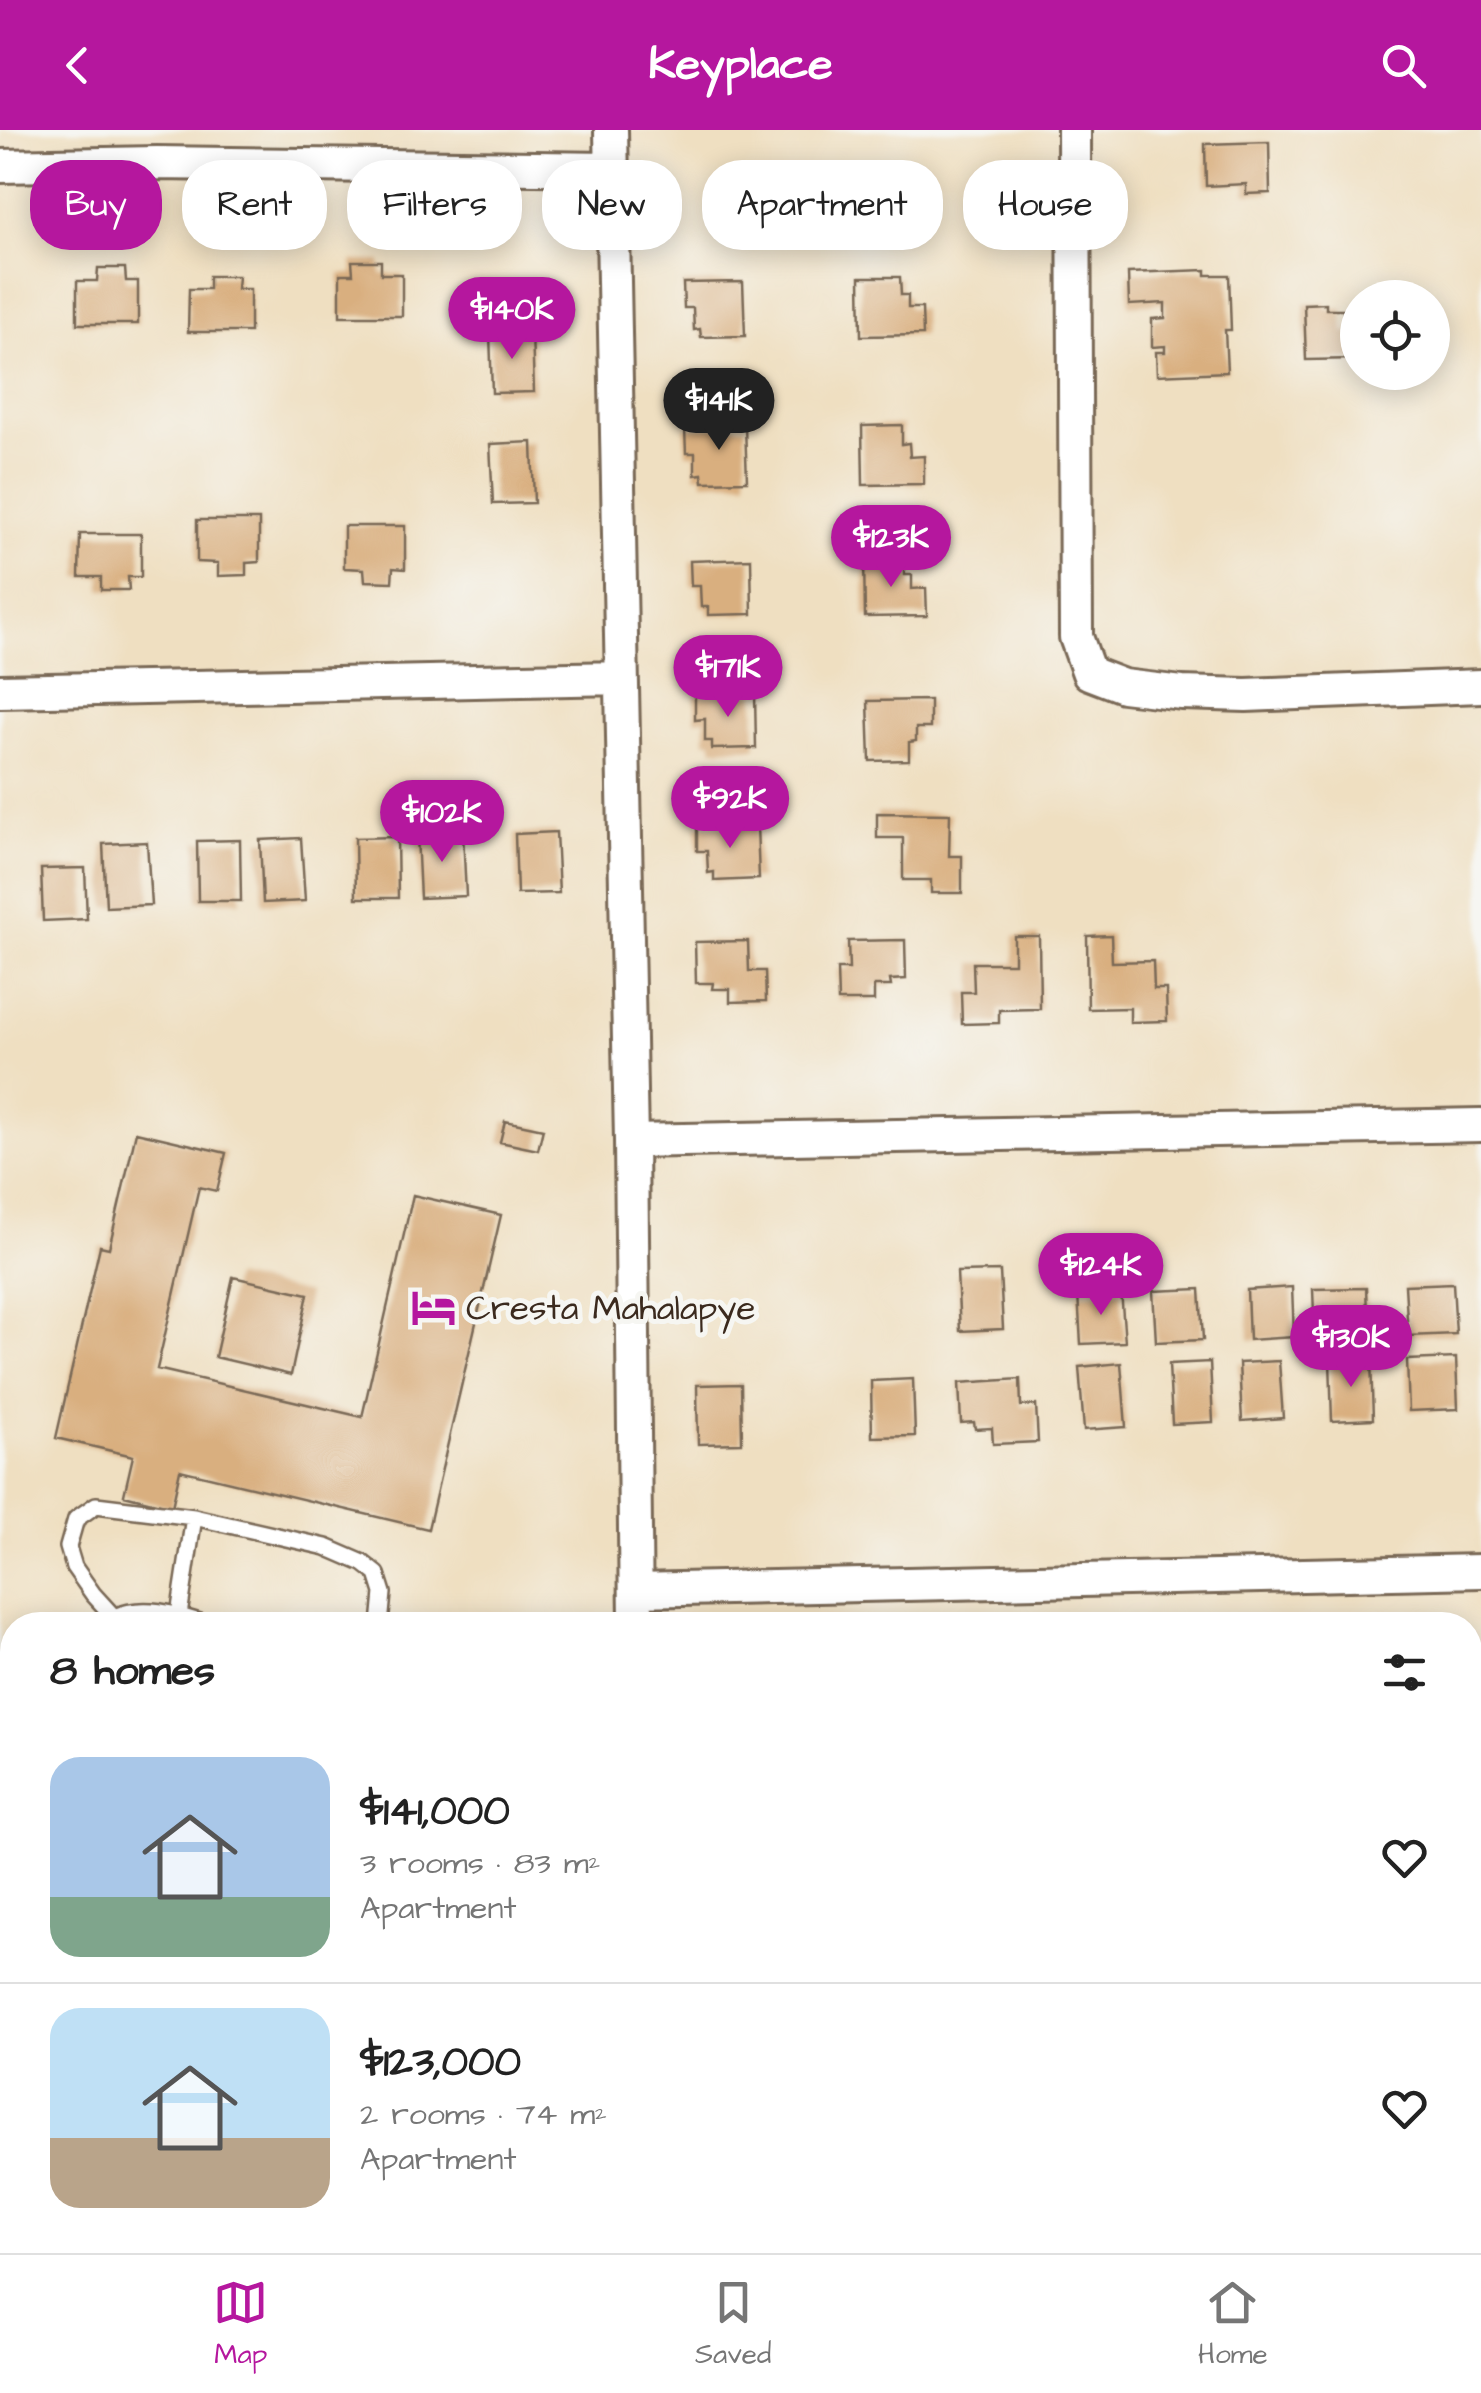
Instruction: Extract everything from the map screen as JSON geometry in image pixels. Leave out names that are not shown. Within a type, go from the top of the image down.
[{"type":"street","points":[[610,160],[611,130]]},
{"type":"street","points":[[1074,130],[1076,637],[1089,673],[1123,686],[1182,694],[1481,686]]},
{"type":"street","points":[[0,166],[157,146],[542,166]]},
{"type":"street","points":[[612,250],[631,1140],[636,1612]]},
{"type":"street","points":[[0,691],[621,678]]},
{"type":"street","points":[[631,1140],[1481,1126]]},
{"type":"street","points":[[636,1590],[1481,1571]]},
{"type":"lane","points":[[106,1612],[74,1567],[68,1547],[76,1519],[96,1505],[194,1517],[326,1547],[378,1574],[383,1593],[381,1612]]},
{"type":"lane","points":[[180,1612],[194,1517]]},
{"type":"lane","points":[[126,1612],[158,1612]]},
{"type":"building","points":[[1269,142],[1270,193],[1246,194],[1246,184],[1206,186],[1205,144]]},
{"type":"building","points":[[352,261],[381,261],[381,274],[402,274],[402,316],[340,316],[340,274],[353,274]]},
{"type":"building","points":[[98,268],[125,268],[126,281],[138,281],[138,324],[77,324],[77,281],[97,281]]},
{"type":"building","points":[[1206,270],[1206,275],[1229,275],[1231,330],[1225,330],[1227,372],[1157,375],[1156,352],[1165,352],[1165,346],[1152,347],[1152,319],[1165,318],[1165,303],[1129,305],[1128,273]]},
{"type":"building","points":[[209,276],[238,276],[237,289],[250,289],[250,332],[188,332],[189,289],[209,289]]},
{"type":"building","points":[[860,277],[900,277],[901,295],[908,295],[908,308],[922,308],[923,335],[861,336]]},
{"type":"building","points":[[743,282],[745,336],[701,337],[700,329],[694,330],[693,308],[684,308],[683,283]]},
{"type":"building","points":[[1326,303],[1326,309],[1340,309],[1340,359],[1306,360],[1304,304]]},
{"type":"building","points":[[532,332],[534,392],[492,393],[490,333]]},
{"type":"building","points":[[902,425],[902,444],[909,443],[910,457],[924,456],[924,484],[863,485],[862,426]]},
{"type":"building","points":[[745,426],[747,481],[703,482],[702,474],[695,475],[695,453],[686,453],[685,428]]},
{"type":"building","points":[[532,442],[534,503],[493,504],[490,444]]},
{"type":"building","points":[[197,520],[259,520],[259,562],[246,563],[246,575],[218,576],[218,563],[197,562]]},
{"type":"building","points":[[344,526],[405,526],[405,569],[393,568],[392,582],[365,581],[364,569],[344,568]]},
{"type":"building","points":[[80,534],[141,534],[141,577],[128,577],[129,590],[101,590],[101,577],[79,577]]},
{"type":"building","points":[[904,556],[904,575],[912,575],[912,589],[926,588],[927,616],[865,617],[864,557]]},
{"type":"building","points":[[751,559],[752,614],[708,615],[708,607],[701,607],[700,586],[691,586],[690,561]]},
{"type":"building","points":[[755,693],[756,748],[712,749],[712,741],[705,741],[705,719],[695,720],[695,695]]},
{"type":"building","points":[[930,700],[930,728],[916,728],[916,741],[909,742],[909,760],[870,761],[868,701]]},
{"type":"building","points":[[877,813],[950,814],[949,856],[962,856],[962,893],[931,893],[931,880],[903,880],[903,838],[877,838]]},
{"type":"building","points":[[757,825],[759,879],[714,881],[714,872],[708,873],[707,851],[697,851],[697,826]]},
{"type":"building","points":[[556,832],[559,893],[517,894],[515,834]]},
{"type":"building","points":[[463,833],[466,896],[420,898],[417,835]]},
{"type":"building","points":[[397,837],[398,898],[356,898],[355,838]]},
{"type":"building","points":[[301,838],[305,901],[263,903],[260,840]]},
{"type":"building","points":[[240,840],[241,901],[198,901],[197,841]]},
{"type":"building","points":[[147,842],[151,905],[106,907],[103,844]]},
{"type":"building","points":[[85,868],[87,919],[43,921],[41,869]]},
{"type":"building","points":[[1111,935],[1112,962],[1153,961],[1154,989],[1166,989],[1167,1021],[1130,1022],[1130,1008],[1088,1009],[1087,936]]},
{"type":"building","points":[[1014,936],[1039,936],[1040,1009],[999,1010],[999,1023],[962,1024],[961,992],[974,992],[973,963],[1014,963]]},
{"type":"building","points":[[905,940],[906,979],[890,980],[891,986],[874,986],[874,1001],[838,1001],[837,969],[849,969],[848,941]]},
{"type":"building","points":[[748,941],[749,971],[765,971],[766,1001],[730,1002],[730,989],[712,989],[713,983],[696,983],[695,942]]},
{"type":"building","points":[[505,1121],[543,1129],[538,1150],[500,1142]]},
{"type":"building","name":"Cresta Mahalapye","points":[[136,1132],[226,1153],[217,1191],[199,1187],[157,1369],[362,1417],[413,1195],[501,1215],[428,1529],[180,1470],[172,1507],[124,1495],[133,1456],[56,1438],[100,1246],[109,1248]]},
{"type":"building","points":[[1000,1271],[1003,1329],[960,1331],[957,1272]]},
{"type":"building","points":[[233,1277],[308,1294],[291,1375],[215,1357]]},
{"type":"building","points":[[1453,1283],[1456,1334],[1408,1336],[1405,1285]]},
{"type":"building","points":[[1292,1287],[1294,1337],[1249,1340],[1247,1290]]},
{"type":"building","points":[[1366,1288],[1368,1337],[1315,1339],[1313,1289]]},
{"type":"building","points":[[1200,1289],[1203,1340],[1156,1342],[1153,1291]]},
{"type":"building","points":[[1121,1291],[1125,1342],[1081,1344],[1078,1294]]},
{"type":"building","points":[[1456,1358],[1458,1409],[1409,1411],[1407,1360]]},
{"type":"building","points":[[1371,1359],[1373,1419],[1332,1421],[1330,1360]]},
{"type":"building","points":[[1279,1361],[1283,1418],[1242,1421],[1239,1363]]},
{"type":"building","points":[[1210,1362],[1213,1422],[1172,1424],[1169,1364]]},
{"type":"building","points":[[1121,1363],[1126,1427],[1084,1430],[1079,1367]]},
{"type":"building","points":[[913,1379],[915,1436],[872,1437],[871,1381]]},
{"type":"building","points":[[1020,1379],[1021,1406],[1036,1405],[1038,1442],[993,1444],[992,1428],[975,1429],[974,1422],[961,1423],[959,1383]]},
{"type":"building","points":[[741,1384],[742,1443],[698,1444],[697,1385]]},
{"type":"place","name":"Cresta Mahalapye","points":[[433,1308]]}]
